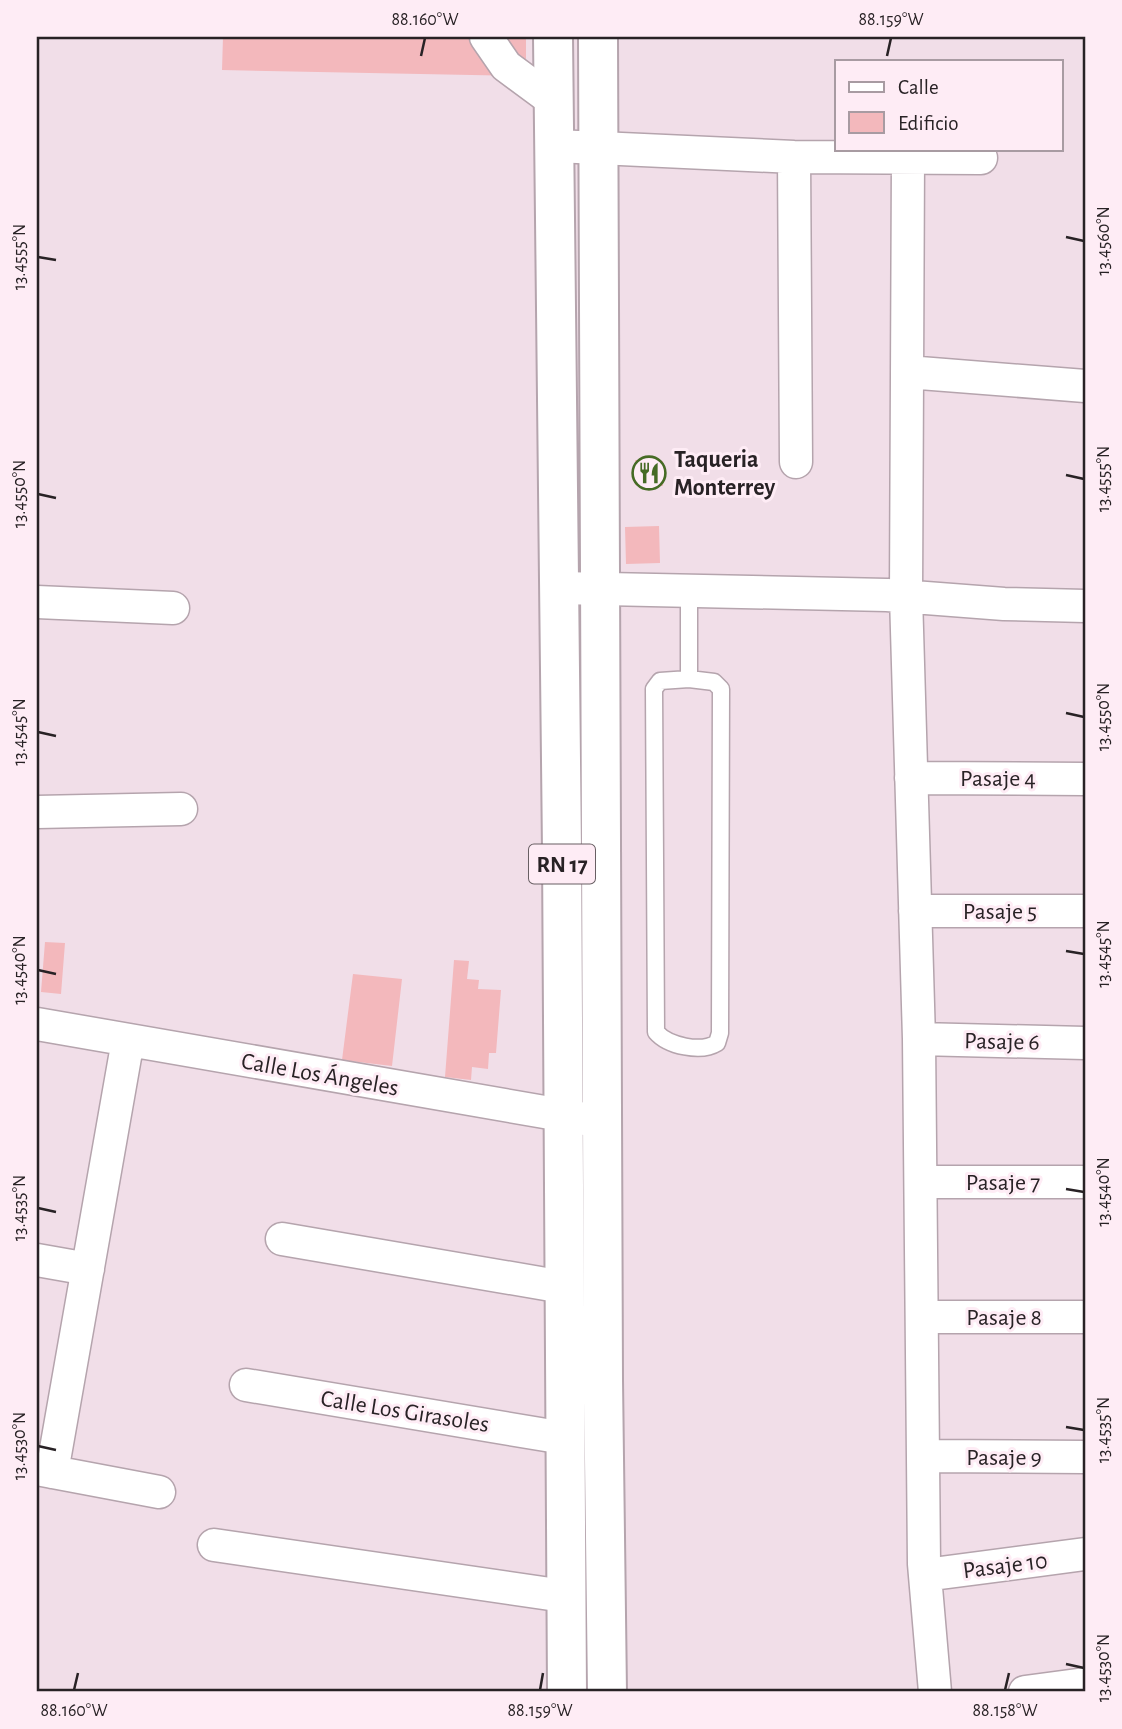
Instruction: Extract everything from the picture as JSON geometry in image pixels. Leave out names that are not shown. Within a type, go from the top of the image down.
[{"type":"main road","name":"RN 17","points":[[553,37],[552,100],[556,146],[566,1692]]},
{"type":"main road","name":"RN 17","points":[[598,37],[603,1393],[607,1692]]},
{"type":"street","points":[[486,37],[506,66],[552,100]]},
{"type":"street","points":[[556,146],[794,158],[981,158]]},
{"type":"street","points":[[908,157],[906,596],[919,1040],[925,1575],[935,1692]]},
{"type":"street","points":[[794,158],[796,462]]},
{"type":"street","points":[[907,372],[1085,386]]},
{"type":"street","points":[[559,588],[906,596],[1004,604],[1085,606]]},
{"type":"street","points":[[37,602],[173,608]]},
{"type":"street","name":"Pasaje 4","points":[[912,778],[1085,779]]},
{"type":"street","points":[[37,812],[181,809]]},
{"type":"street","name":"Pasaje 5","points":[[915,911],[1085,911]]},
{"type":"street","name":"Calle Los Ángeles","points":[[37,1024],[604,1122]]},
{"type":"street","points":[[128,1040],[88,1269],[44,1471],[159,1492]]},
{"type":"street","name":"Pasaje 6","points":[[919,1040],[1085,1043]]},
{"type":"street","name":"Pasaje 7","points":[[920,1182],[1085,1182]]},
{"type":"street","points":[[282,1239],[564,1287]]},
{"type":"street","points":[[37,1260],[88,1269]]},
{"type":"street","name":"Pasaje 8","points":[[922,1317],[1085,1317]]},
{"type":"street","name":"Calle Los Girasoles","points":[[246,1385],[565,1438]]},
{"type":"street","name":"Pasaje 9","points":[[923,1456],[1085,1457]]},
{"type":"street","points":[[214,1545],[564,1596]]},
{"type":"street","name":"Pasaje 10","points":[[925,1575],[1085,1555]]},
{"type":"street","points":[[1025,1692],[1085,1684]]},
{"type":"lane","points":[[689,591],[690,679]]},
{"type":"lane","points":[[690,679],[714,682],[721,690],[720,1033],[717,1043],[711,1046],[672,1045],[656,1031],[654,689],[660,681],[690,679]]},
{"type":"building","points":[[223,37],[526,37],[526,76],[222,70]]},
{"type":"building","name":"Taqueria Monterrey","points":[[635,460],[663,461],[663,486],[635,485]]},
{"type":"building","points":[[659,526],[660,563],[626,564],[625,527]]},
{"type":"building","points":[[45,942],[65,943],[61,994],[41,992]]},
{"type":"building","points":[[454,960],[469,961],[467,979],[479,980],[478,989],[501,990],[496,1053],[489,1053],[488,1069],[472,1067],[471,1080],[445,1077]]},
{"type":"building","points":[[353,974],[402,979],[392,1066],[342,1060]]},
{"type":"place","name":"Taqueria Monterrey","points":[[649,473]]}]
